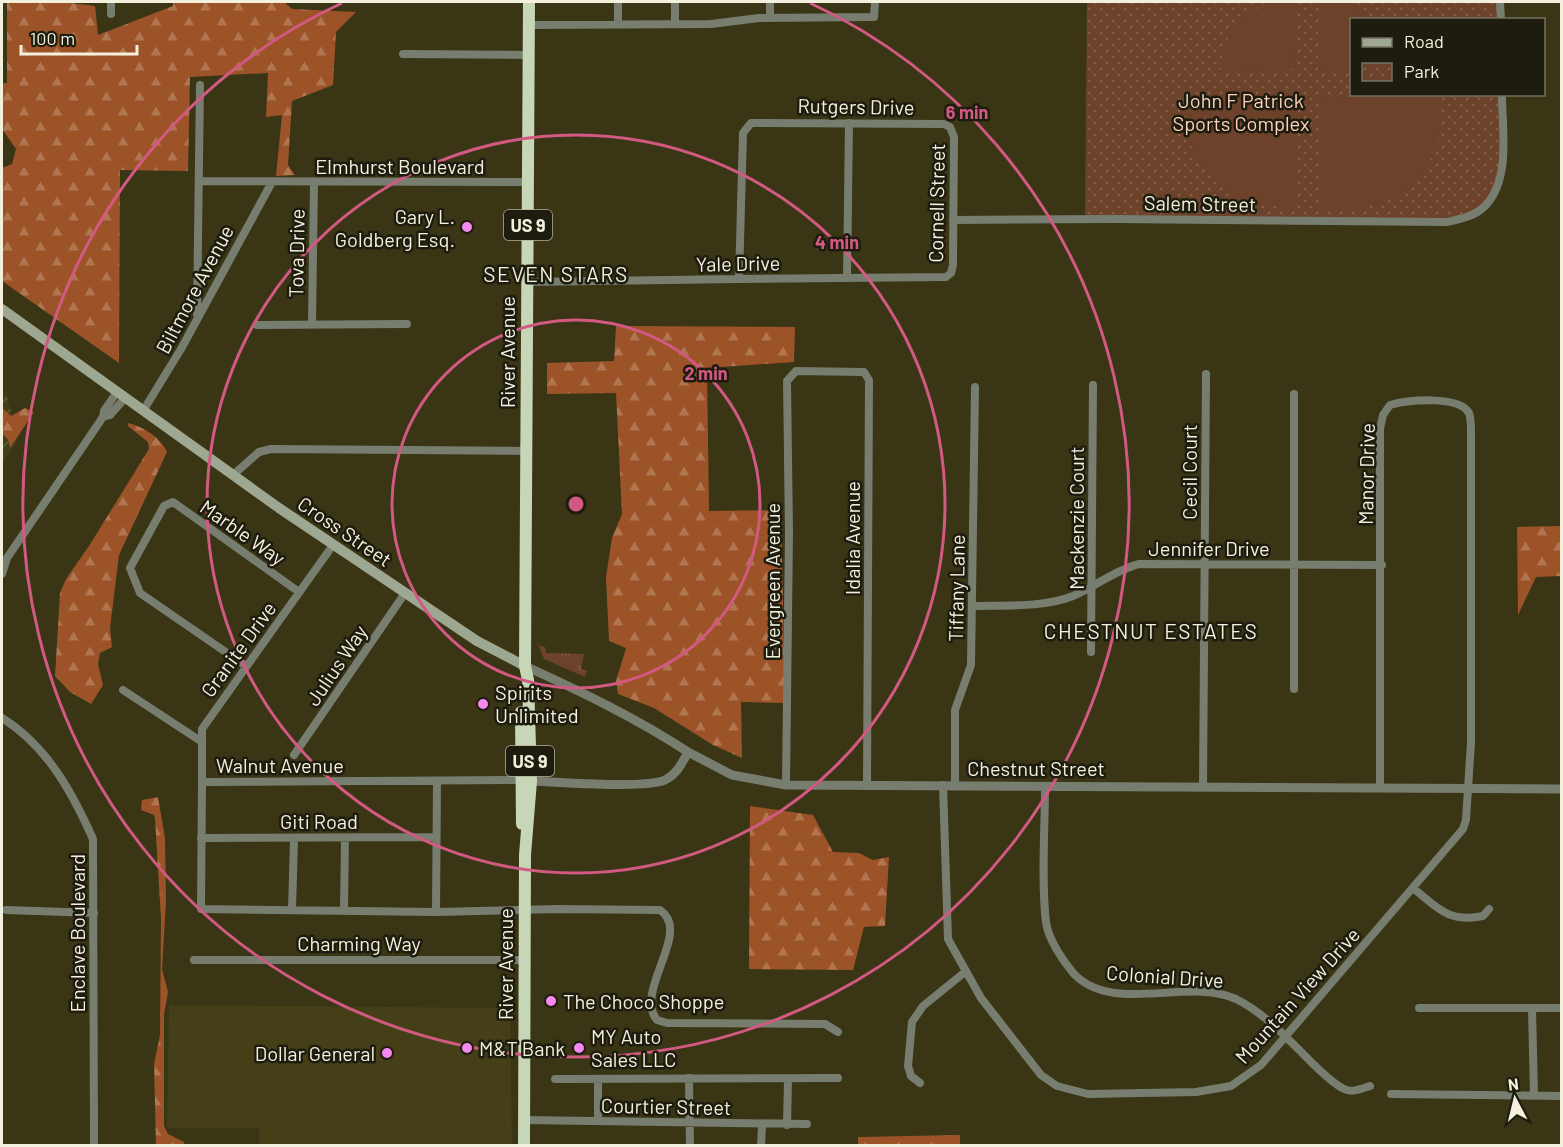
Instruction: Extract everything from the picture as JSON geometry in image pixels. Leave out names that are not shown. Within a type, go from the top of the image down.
[{"type":"highway","name":"River Avenue","points":[[524,1146],[526,781],[522,679],[525,666],[529,2]]},
{"type":"main road","name":"Cross Street","points":[[2,309],[333,545],[477,641],[525,666]]},
{"type":"street","points":[[111,2],[111,14]]},
{"type":"street","points":[[618,2],[618,25]]},
{"type":"street","points":[[675,2],[675,24]]},
{"type":"street","points":[[770,2],[770,18]]},
{"type":"street","points":[[529,25],[675,24],[770,18],[874,16],[874,2]]},
{"type":"street","points":[[1500,2],[1501,18]]},
{"type":"street","points":[[403,54],[529,55]]},
{"type":"street","points":[[197,318],[200,85]]},
{"type":"street","name":"Salem Street","points":[[953,220],[1447,222],[1470,216],[1486,205],[1497,184],[1502,165],[1502,96]]},
{"type":"street","name":"Rutgers Drive","points":[[739,279],[743,133],[751,123],[944,124],[952,130]]},
{"type":"street","points":[[847,278],[849,123]]},
{"type":"street","name":"Cornell Street","points":[[948,275],[953,265],[952,130]]},
{"type":"street","name":"Elmhurst Boulevard","points":[[200,181],[528,182]]},
{"type":"street","name":"Biltmore Avenue","points":[[143,411],[181,349],[272,182]]},
{"type":"street","name":"Tova Drive","points":[[312,324],[314,183]]},
{"type":"street","name":"Yale Drive","points":[[527,282],[948,275]]},
{"type":"street","name":"Tova Drive","points":[[257,325],[407,324]]},
{"type":"street","name":"Idalia Avenue","points":[[789,379],[796,371],[814,370],[864,372],[869,380],[867,784]]},
{"type":"street","name":"Cecil Court","points":[[1203,787],[1206,374]]},
{"type":"street","name":"Evergreen Avenue","points":[[786,785],[789,379]]},
{"type":"street","name":"Mackenzie Court","points":[[1091,652],[1093,385]]},
{"type":"street","name":"Tiffany Lane","points":[[955,785],[955,710],[971,665],[975,387]]},
{"type":"street","points":[[1294,394],[1294,689]]},
{"type":"street","points":[[2,574],[7,558],[103,417],[104,411],[121,395]]},
{"type":"street","name":"Manor Drive","points":[[1380,787],[1382,565],[1380,429],[1383,415],[1390,405],[1404,401],[1441,401],[1461,405],[1469,414],[1472,432],[1469,788]]},
{"type":"street","points":[[233,475],[259,452],[270,449],[526,451]]},
{"type":"street","name":"Marble Way","points":[[246,666],[140,593],[130,568],[168,504],[173,502],[299,592]]},
{"type":"street","name":"Granite Drive","points":[[202,782],[202,729],[333,545]]},
{"type":"street","name":"Jennifer Drive","points":[[972,606],[1046,602],[1072,596],[1124,568],[1139,564],[1382,565]]},
{"type":"street","name":"Julius Way","points":[[294,755],[405,593]]},
{"type":"street","name":"Cross Street","points":[[525,666],[596,698],[651,728],[688,752]]},
{"type":"street","points":[[123,690],[202,742]]},
{"type":"street","name":"Enclave Boulevard","points":[[2,718],[37,745],[75,799],[93,839],[94,1146]]},
{"type":"street","points":[[526,781],[625,784],[663,781],[676,773],[688,752]]},
{"type":"street","name":"Chestnut Street","points":[[688,752],[732,775],[786,785],[1562,789]]},
{"type":"street","points":[[436,912],[437,781]]},
{"type":"street","name":"Walnut Avenue","points":[[526,781],[202,782],[201,909],[436,912],[644,909],[664,913],[668,924],[668,946],[652,991],[651,1011],[661,1022],[825,1024],[838,1032]]},
{"type":"street","name":"Mountain View Drive","points":[[943,785],[945,926],[952,950],[981,998],[1041,1075],[1057,1086],[1078,1092],[1196,1092],[1231,1086],[1261,1065],[1463,829],[1469,788]]},
{"type":"street","name":"Colonial Drive","points":[[1045,786],[1046,924],[1062,958],[1074,974],[1085,983],[1116,993],[1220,994],[1252,1009],[1286,1036],[1318,1069],[1343,1089],[1351,1091],[1370,1086]]},
{"type":"street","name":"Giti Road","points":[[201,838],[436,837]]},
{"type":"street","points":[[292,910],[294,838]]},
{"type":"street","points":[[344,911],[345,838]]},
{"type":"street","points":[[1413,888],[1446,915],[1455,918],[1483,916],[1489,909]]},
{"type":"street","points":[[6,910],[94,913]]},
{"type":"street","name":"Charming Way","points":[[194,960],[524,960]]},
{"type":"street","points":[[920,1083],[911,1076],[908,1066],[912,1022],[923,1006],[965,972]]},
{"type":"street","points":[[1419,1008],[1562,1008]]},
{"type":"street","points":[[1532,1008],[1534,1095]]},
{"type":"street","points":[[598,1078],[598,1121]]},
{"type":"street","points":[[689,1078],[690,1146]]},
{"type":"street","points":[[555,1079],[838,1078]]},
{"type":"street","points":[[788,1079],[788,1125]]},
{"type":"street","points":[[1391,1094],[1562,1096]]},
{"type":"street","name":"Courtier Street","points":[[524,1120],[807,1124]]},
{"type":"street","points":[[762,1125],[762,1146]]},
{"type":"shaded area","points":[[6,392],[18,440],[2,463],[2,398]]},
{"type":"shaded area","points":[[169,1005],[510,1008],[512,1145],[259,1145],[259,1128],[167,1128]]},
{"type":"green space","points":[[7,2],[63,2],[95,6],[98,35],[173,6],[173,2],[284,2],[292,9],[356,12],[336,32],[333,85],[292,101],[288,165],[295,175],[276,176],[282,115],[266,117],[268,73],[190,77],[188,171],[120,170],[119,363],[2,281],[2,168],[12,164],[16,149],[2,129],[2,83],[7,83]]},
{"type":"green space","name":"John F Patrick Sports Complex","points":[[1087,2],[1503,2],[1503,18],[1350,18],[1350,96],[1503,96],[1502,165],[1486,205],[1447,222],[1085,221]]},
{"type":"green space","points":[[1294,2],[1295,69],[1221,73],[1227,42],[1241,19],[1263,6]]},
{"type":"green space","points":[[1319,2],[1347,2],[1372,18],[1350,18],[1350,72],[1318,70]]},
{"type":"green space","points":[[1184,97],[1298,98],[1297,209],[1248,202],[1218,184],[1195,156],[1186,131]]},
{"type":"green space","points":[[1320,97],[1442,98],[1440,127],[1434,153],[1417,179],[1396,196],[1373,205],[1320,210]]},
{"type":"green space","points":[[616,326],[795,327],[794,362],[707,368],[709,511],[781,510],[785,703],[741,702],[742,758],[713,745],[654,708],[618,694],[616,681],[626,648],[609,641],[606,577],[612,538],[622,514],[616,393],[547,394],[547,363],[614,361]]},
{"type":"green space","points":[[2,408],[11,416],[25,408],[34,412],[10,448],[9,441],[2,433]]},
{"type":"green space","points":[[128,423],[151,433],[167,452],[119,555],[110,628],[112,647],[100,653],[98,664],[103,685],[91,704],[70,692],[55,676],[60,593],[66,579],[149,449],[148,442],[128,426]]},
{"type":"green space","points":[[1562,526],[1561,576],[1536,577],[1518,615],[1517,527]]},
{"type":"green space","points":[[537,642],[540,646],[545,647],[546,653],[584,654],[581,669],[587,671],[585,677],[544,659]]},
{"type":"green space","points":[[158,797],[165,838],[166,901],[162,969],[168,992],[164,1014],[164,1126],[168,1134],[184,1142],[184,1145],[156,1145],[154,1064],[160,1035],[161,919],[155,819],[154,815],[141,810],[142,800]]},
{"type":"green space","points":[[750,806],[813,815],[833,852],[859,853],[873,860],[889,857],[885,926],[864,927],[853,970],[749,969]]},
{"type":"green space","points":[[960,1135],[960,1145],[858,1145],[858,1137]]},
{"type":"place","name":"Gary L. Goldberg Esq.","points":[[467,227]]},
{"type":"place","name":"Spirits Unlimited","points":[[483,704]]},
{"type":"place","name":"The Choco Shoppe","points":[[551,1001]]},
{"type":"place","name":"M&T Bank","points":[[467,1048]]},
{"type":"place","name":"MY Auto Sales LLC","points":[[579,1048]]},
{"type":"place","name":"Dollar General","points":[[387,1053]]},
{"type":"district","name":"SEVEN STARS","points":[[556,273]]},
{"type":"district","name":"CHESTNUT ESTATES","points":[[1151,630]]}]
